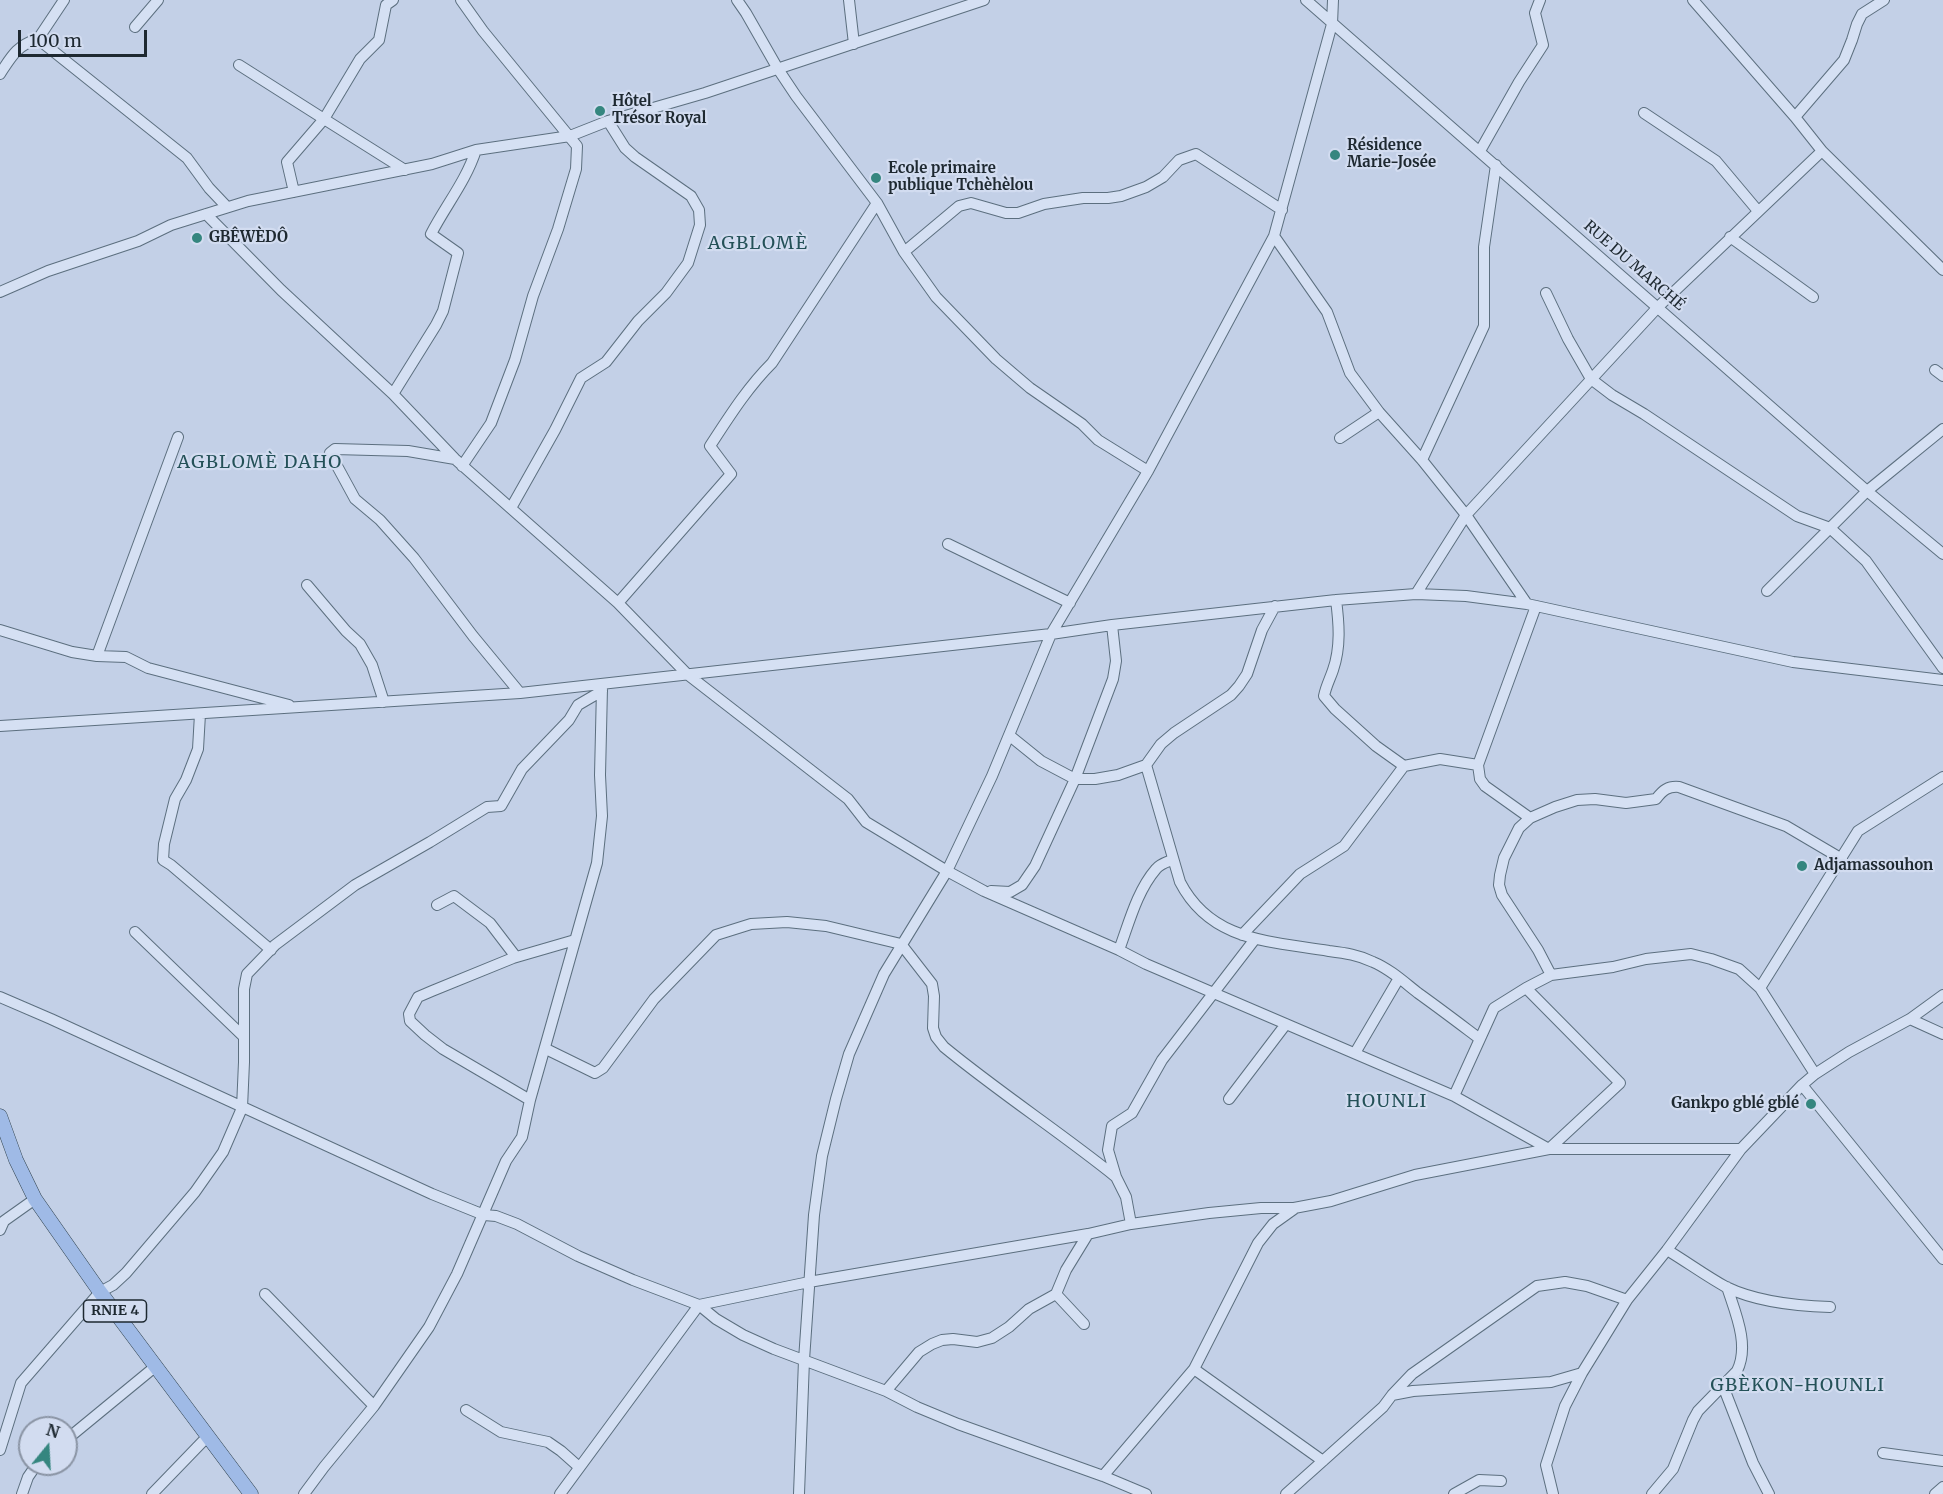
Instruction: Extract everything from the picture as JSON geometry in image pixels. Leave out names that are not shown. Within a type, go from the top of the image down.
[{"type":"main road","name":"RNIE 4","points":[[0,1116],[16,1160],[35,1199],[100,1292],[250,1494]]},
{"type":"street","points":[[0,74],[10,56],[28,42],[38,39],[64,0]]},
{"type":"street","points":[[135,27],[158,0]]},
{"type":"street","points":[[294,192],[287,162],[324,118],[360,59],[379,40],[386,5],[393,0]]},
{"type":"street","points":[[458,463],[491,423],[515,360],[533,296],[558,229],[576,169],[577,146],[461,0]]},
{"type":"street","points":[[737,0],[796,96],[878,203],[904,252],[936,297],[996,359],[1030,388],[1082,424],[1098,440],[1148,471]]},
{"type":"street","points":[[746,13],[747,0]]},
{"type":"street","points":[[849,0],[854,44]]},
{"type":"street","points":[[0,292],[206,213],[248,201],[432,164],[476,150],[570,136],[608,121],[705,93],[984,0]]},
{"type":"street","name":"RUE DU MARCHÉ","points":[[1306,0],[1867,491],[1943,554]]},
{"type":"street","points":[[799,1494],[804,1360],[814,1215],[822,1155],[849,1054],[884,974],[947,871],[1010,736],[1051,634],[1148,471],[1274,236],[1332,24],[1333,0]]},
{"type":"street","points":[[1480,151],[1519,81],[1543,45],[1535,13],[1540,0]]},
{"type":"street","points":[[1693,0],[1822,151],[1943,270]]},
{"type":"street","points":[[1795,117],[1844,60],[1862,14],[1884,0]]},
{"type":"street","points":[[38,39],[187,158],[209,188],[227,207]]},
{"type":"street","points":[[239,65],[405,170]]},
{"type":"street","points":[[1644,113],[1716,161],[1758,211]]},
{"type":"street","points":[[511,508],[555,430],[580,378],[606,362],[638,321],[666,293],[688,263],[698,235],[700,217],[696,203],[691,196],[625,148],[608,121]]},
{"type":"street","points":[[393,394],[425,345],[443,311],[458,253],[431,234],[457,192],[476,150]]},
{"type":"street","points":[[1416,594],[1466,515],[1658,307],[1822,151]]},
{"type":"street","points":[[904,252],[959,206],[971,203],[1006,213],[1018,213],[1044,204],[1083,198],[1121,196],[1155,182],[1179,160],[1196,154],[1282,210]]},
{"type":"street","points":[[1422,460],[1484,326],[1484,247],[1496,165]]},
{"type":"street","points":[[618,603],[730,474],[710,446],[736,406],[772,363],[878,203]]},
{"type":"street","points":[[206,213],[280,290],[393,394],[458,463],[618,603],[687,674],[848,799],[866,822],[984,891],[1146,964],[1454,1096],[1549,1149]]},
{"type":"street","points":[[1274,236],[1328,312],[1350,374],[1466,515],[1532,605]]},
{"type":"street","points":[[1730,237],[1813,297]]},
{"type":"street","points":[[1546,294],[1591,380],[1797,516],[1830,528],[1866,561],[1943,668]]},
{"type":"street","points":[[1340,438],[1379,412]]},
{"type":"street","points":[[1767,591],[1867,491],[1943,429]]},
{"type":"street","points":[[97,656],[178,437]]},
{"type":"street","points":[[458,463],[408,451],[335,449],[330,453],[355,499],[380,520],[414,558],[520,693]]},
{"type":"street","points":[[948,544],[1070,603]]},
{"type":"street","points":[[307,585],[360,644],[372,665],[384,702]]},
{"type":"street","points":[[0,726],[602,688],[687,674],[1051,634],[1275,606],[1416,594],[1466,596],[1532,605],[1793,662],[1943,680]]},
{"type":"street","points":[[1336,600],[1339,641],[1324,696],[1328,703],[1362,734],[1404,766]]},
{"type":"street","points":[[1530,818],[1485,786],[1480,779],[1478,765],[1532,605]]},
{"type":"street","points":[[1010,736],[1041,761],[1075,779],[1095,779],[1118,775],[1146,765],[1161,744],[1231,695],[1239,686],[1246,674],[1262,630],[1275,606]]},
{"type":"street","points":[[984,891],[1010,892],[1022,885],[1035,866],[1075,779],[1113,679],[1116,660],[1112,625]]},
{"type":"street","points":[[0,630],[72,652],[126,657],[148,668],[300,708]]},
{"type":"street","points":[[304,1494],[374,1406],[429,1327],[457,1274],[506,1161],[522,1137],[530,1100],[597,863],[602,816],[600,775],[602,688]]},
{"type":"street","points":[[0,1450],[21,1383],[100,1292],[113,1285],[126,1273],[195,1192],[223,1152],[242,1108],[244,989],[247,974],[271,950],[355,885],[487,807],[501,806],[522,769],[569,720],[578,705],[602,688]]},
{"type":"street","points":[[200,714],[198,749],[176,799],[164,844],[163,860],[271,950]]},
{"type":"street","points":[[1242,935],[1300,874],[1344,846],[1404,766],[1440,759],[1478,765]]},
{"type":"street","points":[[1146,765],[1172,860],[1180,882],[1196,907],[1219,925],[1242,935],[1358,956],[1375,963],[1399,978],[1480,1040]]},
{"type":"street","points":[[1760,988],[1858,831],[1943,777]]},
{"type":"street","points":[[1551,975],[1538,950],[1502,895],[1499,885],[1504,858],[1519,828],[1530,818],[1554,807],[1577,800],[1626,802],[1656,799],[1666,789],[1672,786],[1679,787],[1786,826],[1842,859]]},
{"type":"street","points":[[1119,950],[1148,880],[1158,867],[1172,860]]},
{"type":"street","points":[[437,906],[454,896],[490,923],[516,957]]},
{"type":"street","points":[[546,1049],[595,1073],[603,1068],[654,999],[716,935],[751,924],[787,922],[826,926],[901,944],[932,984],[933,1028],[944,1047],[1116,1177]]},
{"type":"street","points":[[135,932],[244,1036]]},
{"type":"street","points":[[1131,1224],[1126,1197],[1116,1177],[1108,1150],[1112,1126],[1132,1113],[1162,1060],[1255,939]]},
{"type":"street","points":[[530,1100],[443,1048],[410,1021],[410,1014],[418,997],[516,957],[575,940]]},
{"type":"street","points":[[1454,1096],[1494,1008],[1526,988],[1551,975],[1691,954],[1711,958],[1739,969],[1760,988],[1815,1074]]},
{"type":"street","points":[[1355,1053],[1399,978]]},
{"type":"street","points":[[1526,988],[1620,1083],[1549,1149]]},
{"type":"street","points":[[1553,1494],[1545,1465],[1565,1406],[1582,1372],[1627,1300],[1741,1149],[1815,1074],[1849,1052],[1910,1019],[1943,995]]},
{"type":"street","points":[[0,998],[51,1019],[432,1194],[484,1215],[496,1216],[516,1224],[587,1260],[699,1305],[716,1319],[743,1335],[774,1349],[886,1391],[958,1424],[1103,1476],[1146,1494]]},
{"type":"street","points":[[1910,1019],[1943,1034]]},
{"type":"street","points":[[1229,1099],[1286,1024]]},
{"type":"street","points":[[1802,1085],[1943,1259]]},
{"type":"street","points":[[560,1494],[699,1305],[809,1282],[1088,1234],[1131,1224],[1209,1213],[1294,1209],[1331,1201],[1415,1175],[1549,1149],[1741,1149]]},
{"type":"street","points":[[0,1230],[4,1221],[35,1199]]},
{"type":"street","points":[[1103,1476],[1194,1369],[1258,1243],[1273,1224],[1294,1209]]},
{"type":"street","points":[[886,1391],[919,1352],[932,1344],[942,1340],[977,1342],[993,1338],[1029,1309],[1056,1294],[1066,1270],[1088,1234]]},
{"type":"street","points":[[1667,1250],[1727,1287],[1763,1299],[1830,1307]]},
{"type":"street","points":[[1286,1494],[1383,1407],[1412,1374],[1537,1286],[1565,1282],[1627,1300]]},
{"type":"street","points":[[1652,1494],[1673,1468],[1698,1411],[1737,1371],[1742,1359],[1742,1343],[1727,1287]]},
{"type":"street","points":[[265,1294],[374,1406]]},
{"type":"street","points":[[1056,1294],[1084,1324]]},
{"type":"street","points":[[78,1430],[156,1366]]},
{"type":"street","points":[[1194,1369],[1323,1461]]},
{"type":"street","points":[[1392,1395],[1413,1391],[1551,1382],[1582,1372]]},
{"type":"street","points":[[1723,1386],[1753,1463],[1769,1494]]},
{"type":"street","points":[[466,1410],[501,1432],[548,1442],[579,1467]]},
{"type":"street","points":[[152,1494],[207,1437]]},
{"type":"street","points":[[1882,1453],[1943,1461]]},
{"type":"street","points":[[22,1494],[29,1476]]},
{"type":"street","points":[[1454,1494],[1479,1480],[1501,1480]]},
{"type":"street","points":[[1935,1494],[1943,1487]]},
{"type":"place","name":"Hôtel Trésor Royal","points":[[600,111]]},
{"type":"place","name":"Résidence Marie-Josée","points":[[1335,155]]},
{"type":"place","name":"Ecole primaire publique Tchèhèlou","points":[[876,178]]},
{"type":"place","name":"GBÊWÈDÔ","points":[[197,238]]},
{"type":"place","name":"Adjamassouhon","points":[[1802,866]]},
{"type":"place","name":"Gankpo gblé gblé","points":[[1811,1104]]},
{"type":"district","name":"AGBLOMÈ","points":[[758,244]]},
{"type":"district","name":"AGBLOMÈ DAHO","points":[[260,463]]},
{"type":"district","name":"HOUNLI","points":[[1387,1102]]},
{"type":"district","name":"GBÈKON-HOUNLI","points":[[1798,1386]]}]
